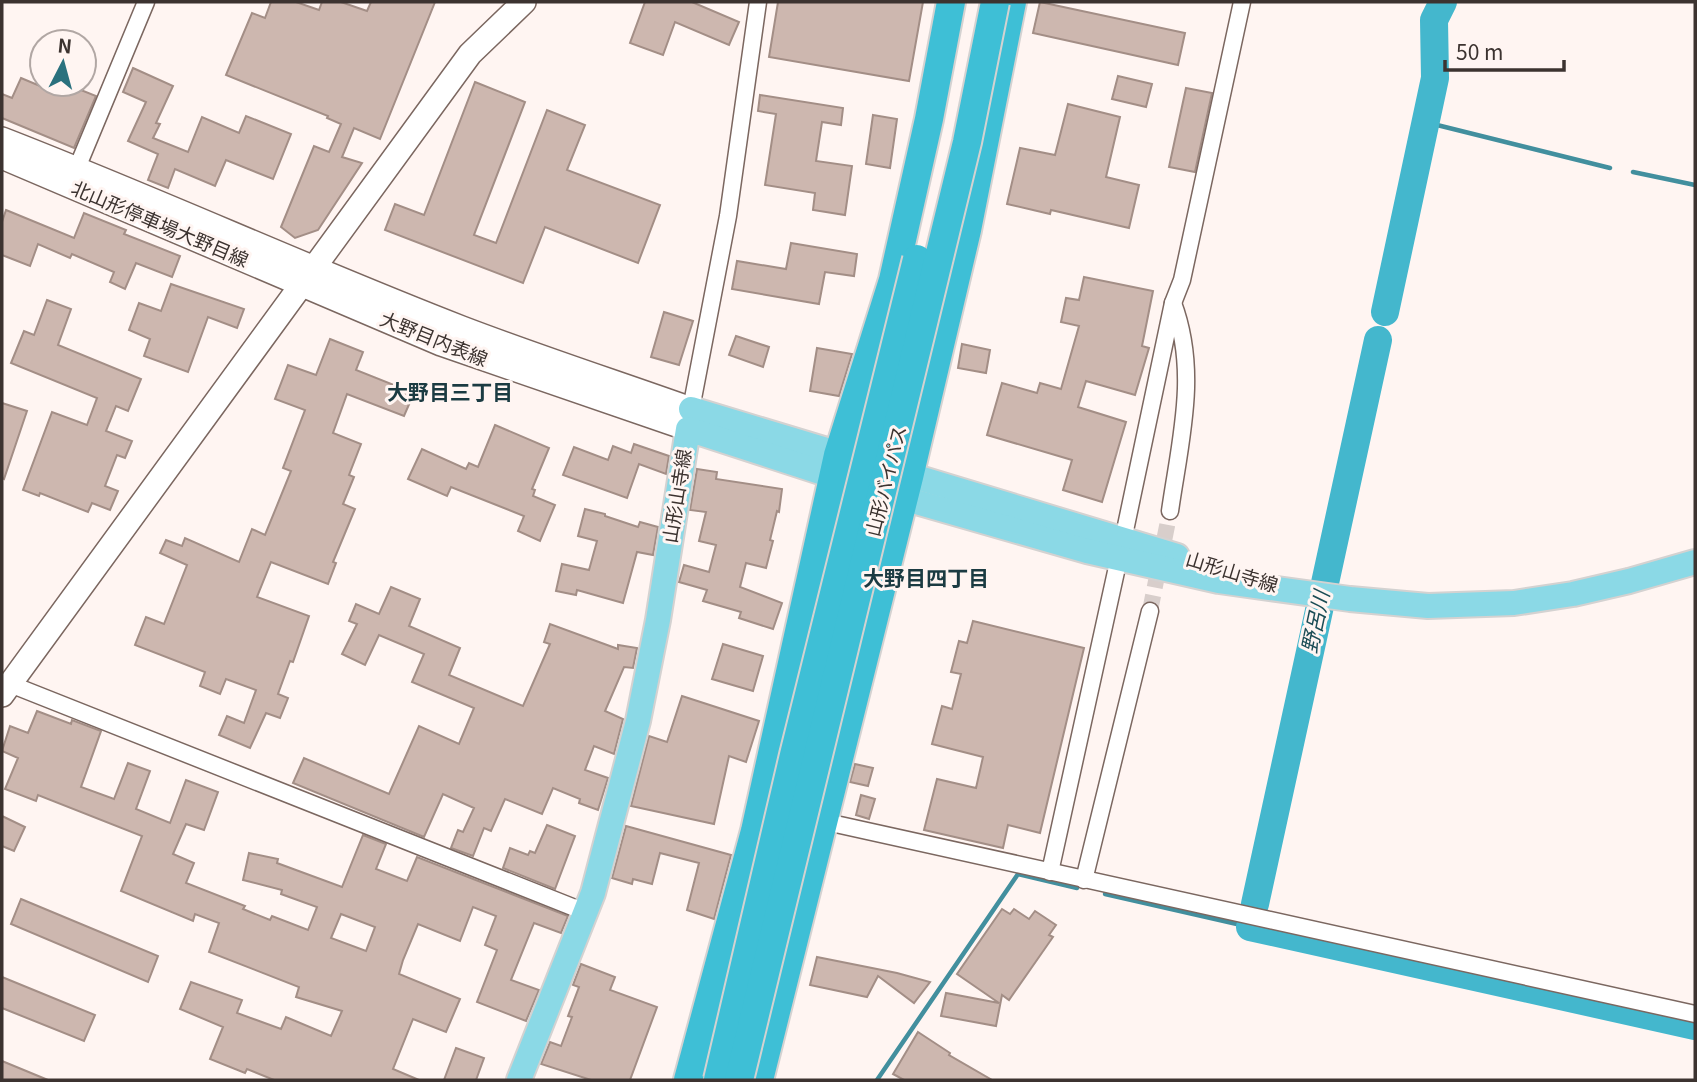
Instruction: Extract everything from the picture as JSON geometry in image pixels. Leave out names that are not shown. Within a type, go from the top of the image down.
[{"type":"highway","points":[[688,1080],[755,831],[836,466],[893,280],[951,2]]},
{"type":"highway","name":"山形バイパス","points":[[718,1080],[794,755],[918,259],[969,2]]},
{"type":"highway","name":"山形バイパス","points":[[739,1080],[965,155],[995,2]]},
{"type":"highway","points":[[759,1080],[821,821],[906,488],[967,229],[1012,2]]},
{"type":"main road","points":[[6,689],[470,54],[524,2]]},
{"type":"main road","name":"北山形停車場大野目線","points":[[2,139],[77,168],[307,276]]},
{"type":"main road","name":"北山形停車場大野目線","points":[[2,157],[307,276]]},
{"type":"main road","name":"大野目内表線","points":[[307,276],[441,344],[690,419]]},
{"type":"main road","name":"山形山寺線","points":[[519,1080],[593,893],[638,721],[658,620],[690,419],[906,488],[1121,549],[1219,581],[1350,599],[1428,606],[1514,603],[1618,584],[1695,562]]},
{"type":"street","points":[[77,168],[146,2]]},
{"type":"street","points":[[690,419],[728,216],[758,2]]},
{"type":"street","points":[[1050,872],[1173,303],[1182,280],[1242,2]]},
{"type":"street","points":[[1170,512],[1188,389],[1182,327],[1173,303]]},
{"type":"street","points":[[1084,880],[1150,611]]},
{"type":"street","points":[[6,689],[585,912]]},
{"type":"street","points":[[821,821],[1695,1014]]},
{"type":"building","points":[[271,2],[296,2],[319,10],[322,2],[341,2],[367,11],[371,2],[435,2],[380,139],[354,128],[342,157],[362,163],[318,230],[295,238],[281,227],[314,146],[329,152],[341,124],[327,118],[328,116],[226,75],[252,13],[265,18]]},
{"type":"building","points":[[645,2],[692,2],[739,22],[729,45],[675,22],[663,55],[630,43]]},
{"type":"building","points":[[778,2],[923,2],[909,81],[769,57]]},
{"type":"building","points":[[1040,2],[1185,33],[1178,65],[1033,33]]},
{"type":"building","points":[[133,68],[173,86],[156,123],[160,124],[153,138],[188,152],[202,117],[239,133],[246,116],[291,134],[273,179],[226,160],[215,186],[175,169],[168,188],[148,180],[158,154],[128,141],[146,102],[123,92]]},
{"type":"building","points":[[1118,76],[1152,84],[1146,107],[1112,99]]},
{"type":"building","points":[[21,78],[28,81],[28,98],[95,98],[74,148],[2,118],[2,94],[12,98]]},
{"type":"building","points":[[475,82],[525,102],[474,235],[496,243],[547,110],[585,125],[567,170],[660,205],[638,263],[545,227],[523,283],[385,230],[395,204],[424,215]]},
{"type":"building","points":[[1186,88],[1212,93],[1195,172],[1169,167]]},
{"type":"building","points":[[760,95],[843,108],[841,125],[822,122],[816,161],[852,166],[845,215],[813,210],[815,193],[765,185],[776,114],[758,111]]},
{"type":"building","points":[[1068,104],[1120,117],[1106,177],[1139,185],[1129,228],[1051,210],[1050,214],[1007,204],[1020,148],[1055,155]]},
{"type":"building","points":[[873,115],[897,119],[890,168],[866,164]]},
{"type":"building","points":[[6,210],[74,238],[84,213],[126,230],[124,234],[180,256],[172,277],[136,263],[125,289],[110,282],[114,272],[72,254],[70,258],[38,244],[30,266],[2,255],[2,222]]},
{"type":"building","points":[[791,243],[857,254],[854,276],[825,272],[819,304],[732,289],[737,261],[786,269]]},
{"type":"building","points":[[1084,277],[1153,291],[1142,346],[1149,348],[1135,395],[1086,381],[1078,407],[1126,422],[1102,502],[1063,490],[1072,460],[987,435],[1002,383],[1037,393],[1040,383],[1061,389],[1079,326],[1061,322],[1066,298],[1079,300]]},
{"type":"building","points":[[171,284],[244,309],[237,328],[208,317],[188,372],[144,356],[150,339],[129,330],[139,303],[161,311]]},
{"type":"building","points":[[47,300],[71,309],[58,345],[141,379],[128,411],[116,406],[106,431],[132,441],[125,458],[117,455],[105,486],[118,491],[110,510],[92,503],[88,512],[40,493],[39,496],[23,490],[52,412],[87,425],[97,398],[11,363],[24,331],[34,335]]},
{"type":"building","points":[[664,312],[693,321],[679,365],[651,357]]},
{"type":"building","points":[[736,336],[769,347],[763,367],[729,355]]},
{"type":"building","points":[[330,339],[363,352],[356,370],[414,393],[404,416],[347,394],[333,433],[361,444],[349,475],[354,477],[343,504],[355,509],[333,562],[336,563],[328,584],[271,562],[257,597],[309,616],[293,662],[290,661],[278,694],[288,698],[280,718],[266,713],[250,748],[219,735],[227,716],[244,723],[256,690],[226,679],[220,694],[200,686],[205,672],[135,645],[146,617],[164,624],[187,565],[160,553],[166,540],[182,546],[185,538],[239,562],[252,529],[265,535],[291,471],[283,468],[305,410],[275,399],[288,365],[316,375]]},
{"type":"building","points":[[962,344],[990,350],[986,373],[958,368]]},
{"type":"building","points":[[817,348],[852,354],[839,396],[810,391]]},
{"type":"building","points":[[2,403],[27,411],[4,479],[2,478]]},
{"type":"building","points":[[495,425],[549,448],[532,489],[535,490],[533,496],[555,505],[540,541],[518,531],[524,516],[451,487],[447,496],[408,479],[422,449],[466,469],[469,463],[478,467]]},
{"type":"building","points":[[634,444],[669,456],[666,474],[639,464],[627,498],[563,475],[574,447],[608,460],[613,446],[631,453]]},
{"type":"building","points":[[697,469],[717,472],[716,479],[782,489],[766,568],[746,563],[740,587],[782,603],[773,629],[739,618],[741,612],[703,601],[707,590],[679,582],[684,565],[709,572],[716,545],[699,541],[706,512],[690,510]]},
{"type":"building","points":[[585,509],[638,527],[640,522],[658,527],[653,555],[637,552],[623,603],[577,590],[576,595],[556,591],[562,564],[589,570],[597,541],[578,536]]},
{"type":"building","points":[[391,587],[420,599],[409,626],[460,648],[449,675],[523,706],[550,644],[544,642],[550,624],[618,649],[618,645],[637,648],[633,668],[624,667],[605,711],[623,719],[614,754],[594,746],[585,770],[608,778],[598,810],[553,788],[542,814],[505,799],[491,831],[484,828],[473,856],[451,848],[458,830],[463,832],[474,808],[443,794],[424,837],[293,783],[304,758],[389,794],[419,726],[459,744],[474,708],[412,682],[424,654],[379,635],[365,665],[342,654],[357,624],[349,621],[356,604],[379,614]]},
{"type":"building","points":[[973,621],[1084,648],[1040,833],[1008,825],[1003,848],[924,830],[937,779],[976,788],[983,757],[932,744],[942,706],[952,709],[961,674],[951,672],[959,641],[967,643]]},
{"type":"building","points":[[723,644],[763,656],[753,691],[712,679]]},
{"type":"building","points":[[682,696],[759,721],[746,762],[729,756],[714,824],[631,806],[649,736],[667,742]]},
{"type":"building","points":[[37,711],[71,724],[72,720],[101,731],[81,787],[114,799],[128,763],[150,771],[136,809],[170,823],[186,780],[218,792],[204,830],[186,824],[173,854],[194,863],[186,883],[245,906],[243,909],[270,920],[272,916],[308,930],[317,907],[281,894],[282,890],[243,880],[249,853],[278,859],[277,863],[342,887],[363,835],[386,844],[376,869],[407,881],[417,857],[568,916],[561,933],[534,923],[511,980],[539,990],[526,1021],[477,1002],[497,950],[485,945],[496,916],[473,907],[460,941],[418,924],[403,960],[399,974],[460,999],[446,1032],[413,1019],[393,1069],[419,1080],[274,1080],[247,1069],[245,1073],[210,1059],[223,1027],[180,1009],[191,982],[242,1000],[237,1013],[281,1029],[286,1017],[331,1036],[342,1011],[296,997],[299,987],[209,952],[219,923],[195,914],[193,921],[121,891],[142,836],[38,795],[36,801],[5,789],[18,758],[2,751],[10,726],[28,733]],"holes":[[[341,914],[375,927],[366,951],[331,938]]]},
{"type":"building","points":[[855,764],[873,768],[868,786],[850,782]]},
{"type":"building","points":[[861,795],[875,799],[869,819],[856,815]]},
{"type":"building","points":[[2,816],[25,827],[14,851],[2,846]]},
{"type":"building","points":[[547,825],[575,836],[555,889],[503,868],[510,848],[528,855],[530,851],[535,853]]},
{"type":"building","points":[[626,826],[731,855],[714,919],[687,910],[699,863],[660,853],[652,884],[633,879],[632,884],[612,878]]},
{"type":"building","points":[[21,899],[158,956],[148,982],[11,924]]},
{"type":"building","points":[[1002,909],[1010,914],[1014,909],[1029,919],[1035,911],[1056,925],[1049,935],[1053,937],[1009,1000],[1002,995],[996,1026],[941,1016],[946,993],[999,1003],[957,974]]},
{"type":"building","points":[[817,957],[930,982],[914,1003],[878,976],[867,997],[810,985]]},
{"type":"building","points":[[581,964],[615,977],[610,990],[657,1007],[630,1080],[591,1080],[541,1064],[550,1042],[561,1046],[572,1017],[568,1016],[579,987],[573,985]]},
{"type":"building","points":[[2,977],[95,1015],[84,1041],[2,1008]]},
{"type":"building","points":[[918,1032],[950,1053],[949,1055],[992,1080],[904,1080],[893,1074]]},
{"type":"building","points":[[456,1048],[484,1058],[476,1080],[444,1080]]},
{"type":"building","points":[[2,1061],[48,1080],[2,1080]]},
{"type":"waterway","name":"野呂川","points":[[1385,312],[1435,78],[1434,20],[1443,2]]},
{"type":"waterway","points":[[1425,122],[1610,168]]},
{"type":"waterway","points":[[1633,172],[1695,185]]},
{"type":"waterway","name":"野呂川","points":[[1255,904],[1378,340]]},
{"type":"waterway","points":[[877,1080],[1018,874],[1077,888]]},
{"type":"waterway","points":[[1105,894],[1250,927]]},
{"type":"waterway","name":"野呂川","points":[[1250,927],[1695,1026]]},
{"type":"tunnel","points":[[1150,611],[1170,511]]},
{"type":"district","name":"大野目三丁目","points":[[450,393]]},
{"type":"district","name":"大野目四丁目","points":[[926,579]]}]
